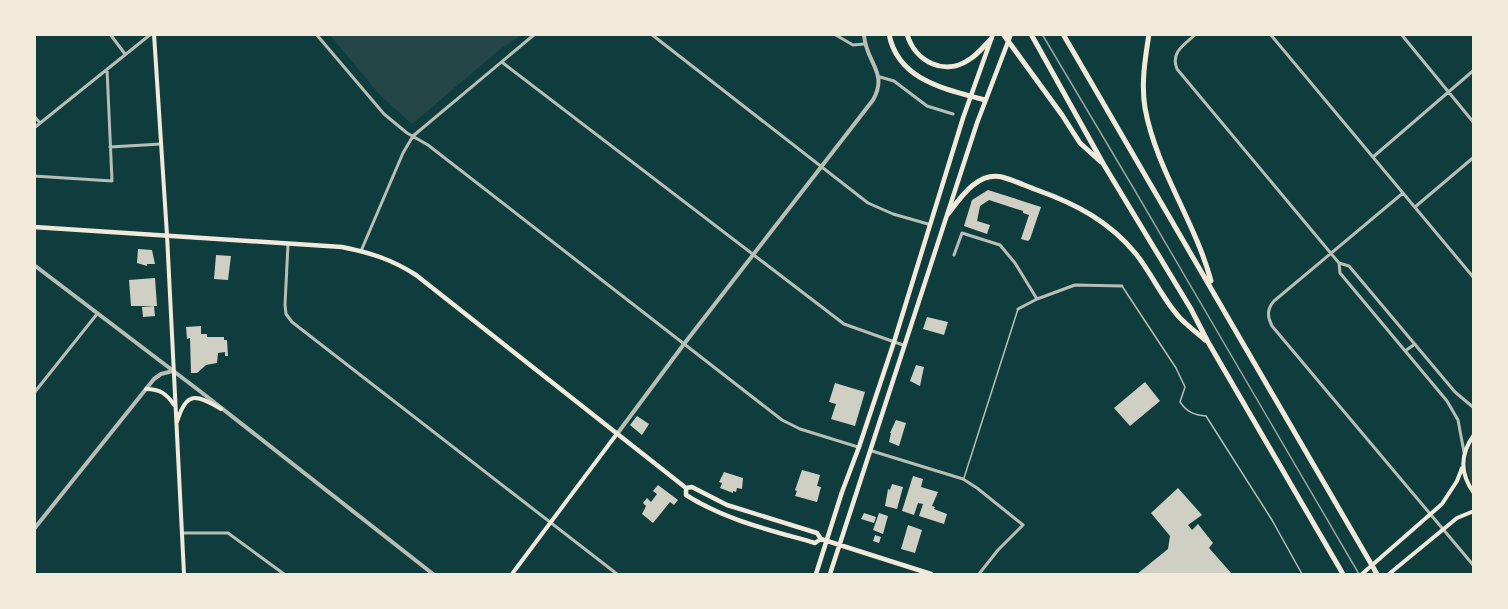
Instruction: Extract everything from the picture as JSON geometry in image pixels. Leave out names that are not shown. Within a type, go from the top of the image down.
[{"type":"highway","points":[[889,34],[890,43],[899,60],[910,72],[932,84],[985,100]]},
{"type":"highway","points":[[907,34],[910,47],[918,56],[934,65],[954,67],[971,59],[992,37]]},
{"type":"highway","points":[[1003,34],[1080,143],[1104,165]]},
{"type":"highway","points":[[1030,34],[1342,572]]},
{"type":"highway","points":[[1063,34],[1213,288],[1377,574]]},
{"type":"highway","points":[[1149,34],[1143,74],[1144,107],[1160,160],[1204,255],[1213,288]]},
{"type":"highway","points":[[948,214],[969,187],[984,179],[1000,177],[1083,208],[1118,234],[1137,255],[1180,318],[1208,342]]},
{"type":"main road","points":[[153,34],[167,235],[184,574]]},
{"type":"main road","points":[[830,574],[985,100],[1011,34]]},
{"type":"main road","points":[[816,574],[824,540],[859,447],[894,342],[928,224],[992,37]]},
{"type":"main road","points":[[34,227],[342,247],[388,260],[416,275],[686,488],[692,487],[727,505],[817,533],[824,540],[931,574]]},
{"type":"main road","points":[[146,388],[163,392],[175,407]]},
{"type":"main road","points":[[176,426],[182,406],[189,399],[198,397],[205,399],[221,409]]},
{"type":"main road","points":[[512,574],[616,435]]},
{"type":"main road","points":[[1362,574],[1431,515],[1449,495],[1462,468],[1464,452],[1473,435]]},
{"type":"main road","points":[[1462,468],[1473,493]]},
{"type":"main road","points":[[686,488],[686,495],[731,519],[815,543],[824,540]]},
{"type":"main road","points":[[1389,574],[1457,518],[1473,511]]},
{"type":"street","points":[[110,34],[126,54]]},
{"type":"street","points":[[34,128],[153,34]]},
{"type":"street","points":[[316,34],[384,114],[459,169],[791,426],[859,447]]},
{"type":"street","points":[[361,251],[403,153],[413,136],[535,34]]},
{"type":"street","points":[[651,34],[868,203],[893,214],[928,224]]},
{"type":"street","points":[[834,34],[853,45],[864,44]]},
{"type":"street","points":[[616,435],[878,92],[880,77],[864,44],[864,34]]},
{"type":"street","points":[[1196,34],[1178,50],[1174,58],[1177,69],[1331,254],[1339,263],[1349,266],[1461,398],[1473,408]]},
{"type":"street","points":[[1270,34],[1473,278]]},
{"type":"street","points":[[1401,34],[1473,123]]},
{"type":"street","points":[[502,63],[844,324],[905,346]]},
{"type":"street","points":[[34,176],[112,181],[107,69]]},
{"type":"street","points":[[1373,157],[1473,70]]},
{"type":"street","points":[[880,77],[894,81],[927,106],[952,114]]},
{"type":"street","points":[[34,116],[40,123]]},
{"type":"street","points":[[110,147],[161,144]]},
{"type":"street","points":[[1415,207],[1473,157]]},
{"type":"street","points":[[1403,193],[1274,301],[1269,310],[1269,318],[1272,326],[1473,566]]},
{"type":"street","points":[[954,255],[962,233],[1000,245],[1015,263],[1037,298]]},
{"type":"street","points":[[288,244],[285,305],[286,314],[292,322],[617,574]]},
{"type":"street","points":[[1339,263],[1340,273],[1447,401],[1458,420],[1464,452]]},
{"type":"street","points":[[34,266],[173,371],[433,574]]},
{"type":"street","points":[[1018,309],[1037,298],[1075,285],[1122,285]]},
{"type":"street","points":[[34,393],[97,314]]},
{"type":"street","points":[[1405,351],[1415,344]]},
{"type":"street","points":[[34,529],[146,388],[161,374],[173,371]]},
{"type":"street","points":[[872,451],[963,479],[978,488],[1023,525],[998,550],[979,574]]},
{"type":"street","points":[[182,533],[228,533],[284,574]]},
{"type":"lane","points":[[1122,285],[1176,368],[1185,387],[1180,402],[1194,415],[1206,416],[1272,520],[1302,574]]},
{"type":"lane","points":[[963,479],[1018,309]]},
{"type":"shaded area","points":[[330,35],[521,35],[498,51],[412,124],[380,95]]},
{"type":"shaded area","points":[[1473,442],[1473,485],[1468,474],[1467,463]]},
{"type":"building","points":[[988,190],[1041,207],[1028,241],[1021,239],[1029,215],[989,200],[980,206],[977,221],[990,225],[987,234],[964,226],[972,200]]},
{"type":"building","points":[[138,249],[152,250],[155,264],[147,264],[147,266],[137,263]]},
{"type":"building","points":[[216,255],[231,256],[228,280],[214,279]]},
{"type":"building","points":[[155,278],[157,306],[131,306],[129,280]]},
{"type":"building","points":[[154,306],[155,316],[143,317],[142,307]]},
{"type":"building","points":[[927,317],[948,322],[944,335],[923,329]]},
{"type":"building","points":[[201,326],[201,334],[207,334],[207,337],[224,337],[224,340],[227,340],[228,356],[225,356],[225,352],[218,353],[217,363],[206,365],[197,373],[191,373],[190,338],[187,339],[186,327]]},
{"type":"building","points":[[916,365],[924,367],[920,386],[910,381]]},
{"type":"building","points":[[1145,382],[1160,401],[1130,426],[1114,408]]},
{"type":"building","points":[[835,383],[865,392],[855,426],[831,419],[836,404],[829,402]]},
{"type":"building","points":[[637,416],[649,424],[642,435],[630,425]]},
{"type":"building","points":[[896,420],[906,423],[899,446],[889,442]]},
{"type":"building","points":[[802,470],[820,475],[817,486],[821,487],[817,502],[795,496]]},
{"type":"building","points":[[724,472],[743,478],[742,489],[737,488],[733,493],[720,488],[722,483],[719,482]]},
{"type":"building","points":[[913,476],[923,479],[921,487],[938,492],[932,506],[947,514],[944,524],[919,516],[923,504],[918,503],[914,515],[902,511]]},
{"type":"building","points":[[892,484],[903,487],[897,509],[885,506],[888,489],[890,490]]},
{"type":"building","points":[[658,485],[678,500],[674,505],[670,502],[653,523],[642,514],[646,506],[643,503],[647,498],[651,502],[657,494],[653,491]]},
{"type":"building","points":[[1178,488],[1202,515],[1188,525],[1192,530],[1198,524],[1213,543],[1209,548],[1232,574],[1137,574],[1168,549],[1170,536],[1151,513]]},
{"type":"building","points":[[864,513],[876,517],[874,523],[861,519]]},
{"type":"building","points":[[879,513],[888,516],[883,534],[873,530]]},
{"type":"building","points":[[908,525],[922,530],[915,553],[901,549]]},
{"type":"building","points":[[875,535],[881,537],[879,543],[873,541]]},
{"type":"tram line","points":[[1042,34],[1359,574]]}]
